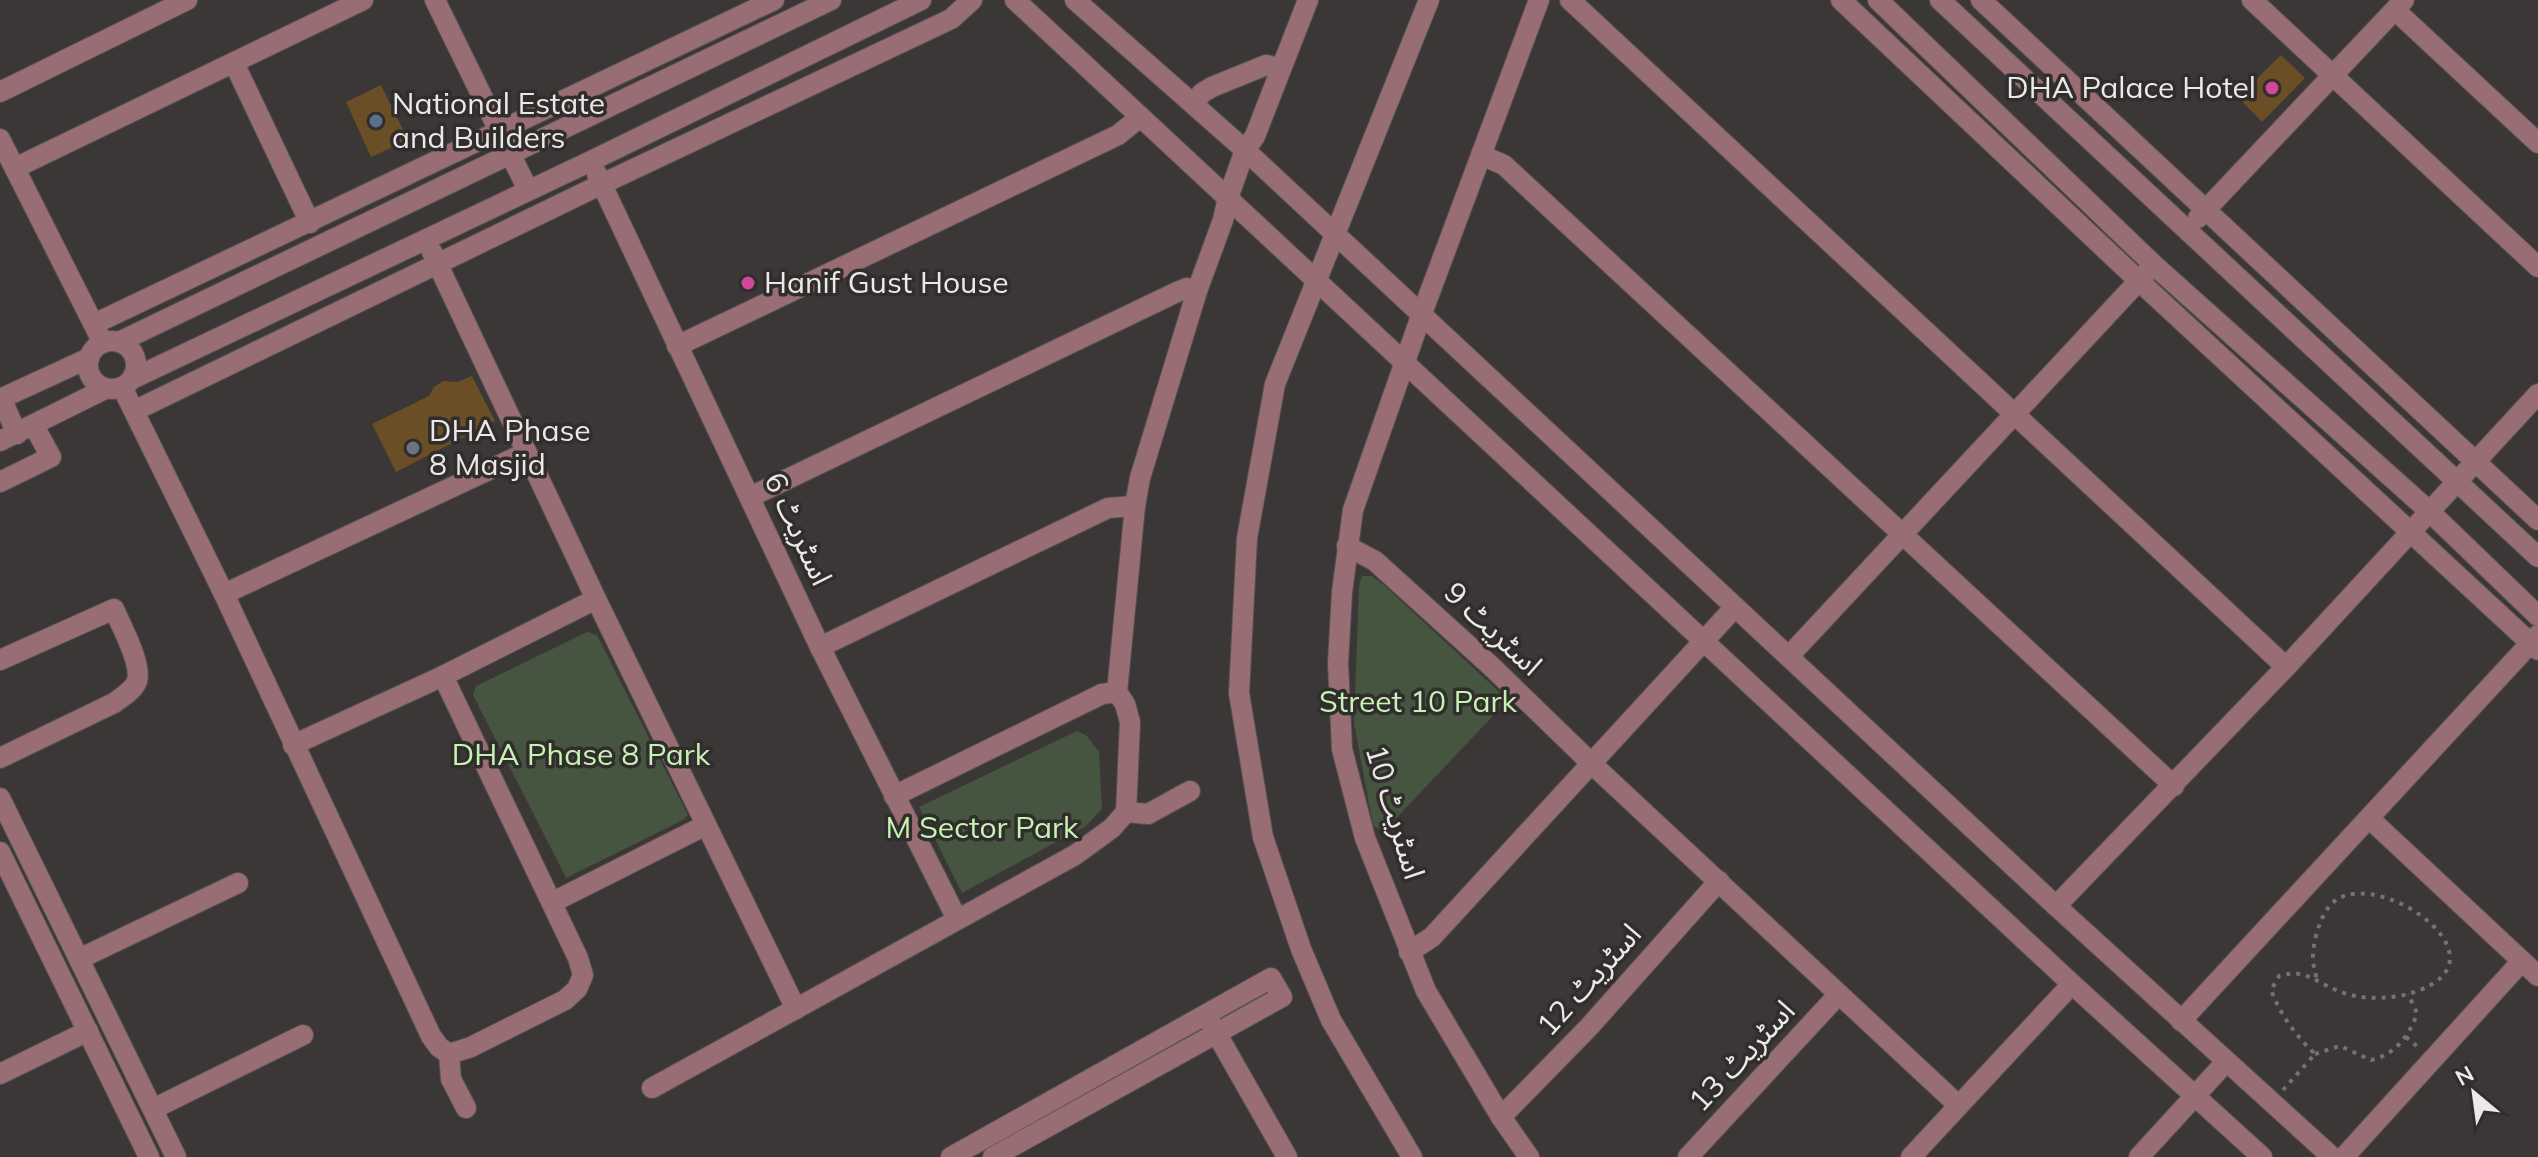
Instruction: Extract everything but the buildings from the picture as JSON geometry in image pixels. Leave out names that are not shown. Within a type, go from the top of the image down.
[{"type":"street","points":[[0,92],[187,0]]},
{"type":"street","points":[[15,168],[363,0]]},
{"type":"street","points":[[435,0],[528,190]]},
{"type":"street","points":[[94,324],[774,0]]},
{"type":"street","points":[[0,482],[51,457],[17,434],[1,398],[831,0]]},
{"type":"street","points":[[17,434],[921,0]]},
{"type":"street","points":[[134,411],[951,19],[972,0]]},
{"type":"street","points":[[1015,0],[2072,984],[2262,1157]]},
{"type":"street","points":[[1075,0],[1245,150],[2225,1063],[2332,1157]]},
{"type":"street","points":[[652,1088],[1075,855],[1112,828],[1126,812],[1130,722],[1125,704],[1117,692],[1135,506],[1155,423],[1228,198],[1308,0]]},
{"type":"street","points":[[1412,1157],[1331,1020],[1301,949],[1263,837],[1239,693],[1247,538],[1275,384],[1429,0]]},
{"type":"street","name":"اسٹریٹ 10","points":[[1529,1157],[1501,1117],[1426,991],[1409,952],[1365,838],[1342,749],[1338,663],[1347,546],[1353,510],[1421,316],[1539,0]]},
{"type":"street","points":[[1570,0],[2286,667]]},
{"type":"street","points":[[1841,0],[2139,281],[2536,643],[2181,1021]]},
{"type":"street","points":[[1878,0],[2154,265],[2429,511],[2538,616]]},
{"type":"street","points":[[1940,0],[2538,557]]},
{"type":"street","points":[[1981,0],[2538,520]]},
{"type":"street","points":[[2252,0],[2538,267]]},
{"type":"street","points":[[2187,229],[2400,5],[2538,143]]},
{"type":"street","points":[[234,63],[310,223]]},
{"type":"street","points":[[1194,104],[1202,93],[1212,87],[1266,65],[1280,68]]},
{"type":"street","points":[[677,346],[1118,135],[1139,118]]},
{"type":"street","points":[[0,139],[104,348],[90,377],[96,384],[120,385],[136,371],[136,362],[127,346],[104,348]]},
{"type":"street","points":[[1481,155],[1504,165],[2174,786]]},
{"type":"street","name":"اسٹریٹ 6","points":[[591,161],[820,647],[957,919]]},
{"type":"street","points":[[426,239],[525,453],[796,1009]]},
{"type":"street","points":[[1789,656],[2154,265]]},
{"type":"street","points":[[750,497],[1177,292],[1187,288],[1197,291]]},
{"type":"street","points":[[120,385],[224,594],[431,1036],[449,1054]]},
{"type":"street","points":[[2056,906],[2174,786],[2538,394]]},
{"type":"street","points":[[224,594],[525,453]]},
{"type":"street","points":[[820,647],[1108,508],[1135,506]]},
{"type":"street","name":"اسٹریٹ 9","points":[[1347,546],[1375,561],[1492,667],[1958,1105]]},
{"type":"street","points":[[293,745],[443,676],[596,599]]},
{"type":"street","points":[[1409,952],[1432,937],[1735,607]]},
{"type":"street","points":[[0,660],[114,609],[137,664],[137,680],[130,691],[114,703],[0,758]]},
{"type":"street","points":[[443,676],[553,902],[583,975],[577,989],[565,1000],[471,1047],[449,1054]]},
{"type":"street","points":[[894,796],[1102,694],[1117,692]]},
{"type":"street","points":[[1126,812],[1148,814],[1190,791]]},
{"type":"street","points":[[0,798],[176,1157]]},
{"type":"street","points":[[2370,819],[2538,976]]},
{"type":"street","points":[[553,902],[706,825]]},
{"type":"street","points":[[32,862],[4,871],[88,1031],[149,1157]]},
{"type":"street","name":"اسٹریٹ 12","points":[[1501,1117],[1589,1027],[1719,881]]},
{"type":"street","points":[[79,959],[238,883]]},
{"type":"street","points":[[2344,1157],[2522,961]]},
{"type":"street","points":[[951,1157],[1271,978],[1282,997],[993,1157]]},
{"type":"street","points":[[1911,1157],[2072,984]]},
{"type":"street","name":"اسٹریٹ 13","points":[[1688,1157],[1839,994]]},
{"type":"street","points":[[1206,1015],[1287,1157]]},
{"type":"street","points":[[0,1074],[88,1031]]},
{"type":"street","points":[[153,1109],[303,1035]]},
{"type":"street","points":[[449,1054],[451,1079],[466,1108]]},
{"type":"street","points":[[2139,1157],[2225,1063]]},
{"type":"path","points":[[2315,1054],[2296,1035],[2271,990],[2279,976],[2290,973],[2316,978],[2337,991],[2355,996],[2408,994],[2438,981],[2448,967],[2450,952],[2445,938],[2417,910],[2366,895],[2350,895],[2330,904],[2319,927],[2313,958],[2316,978]]},
{"type":"path","points":[[2271,1103],[2315,1054],[2340,1046],[2371,1060],[2393,1050],[2411,1029],[2417,1013],[2408,994]]},
{"type":"green space","name":"Street 10 Park","points":[[1362,576],[1372,576],[1385,586],[1508,700],[1384,831],[1373,826],[1354,723],[1359,586]]},
{"type":"green space","name":"DHA Phase 8 Park","points":[[587,632],[597,635],[688,815],[566,878],[473,695],[476,686]]},
{"type":"green space","name":"M Sector Park","points":[[1077,731],[1086,735],[1099,752],[1102,809],[1086,826],[962,893],[919,807]]},
{"type":"place","name":"DHA Palace Hotel","points":[[2272,88]]},
{"type":"place","name":"National Estate and Builders","points":[[376,121]]},
{"type":"place","name":"Hanif Gust House","points":[[748,283]]},
{"type":"place","name":"DHA Phase 8 Masjid","points":[[413,448]]}]
